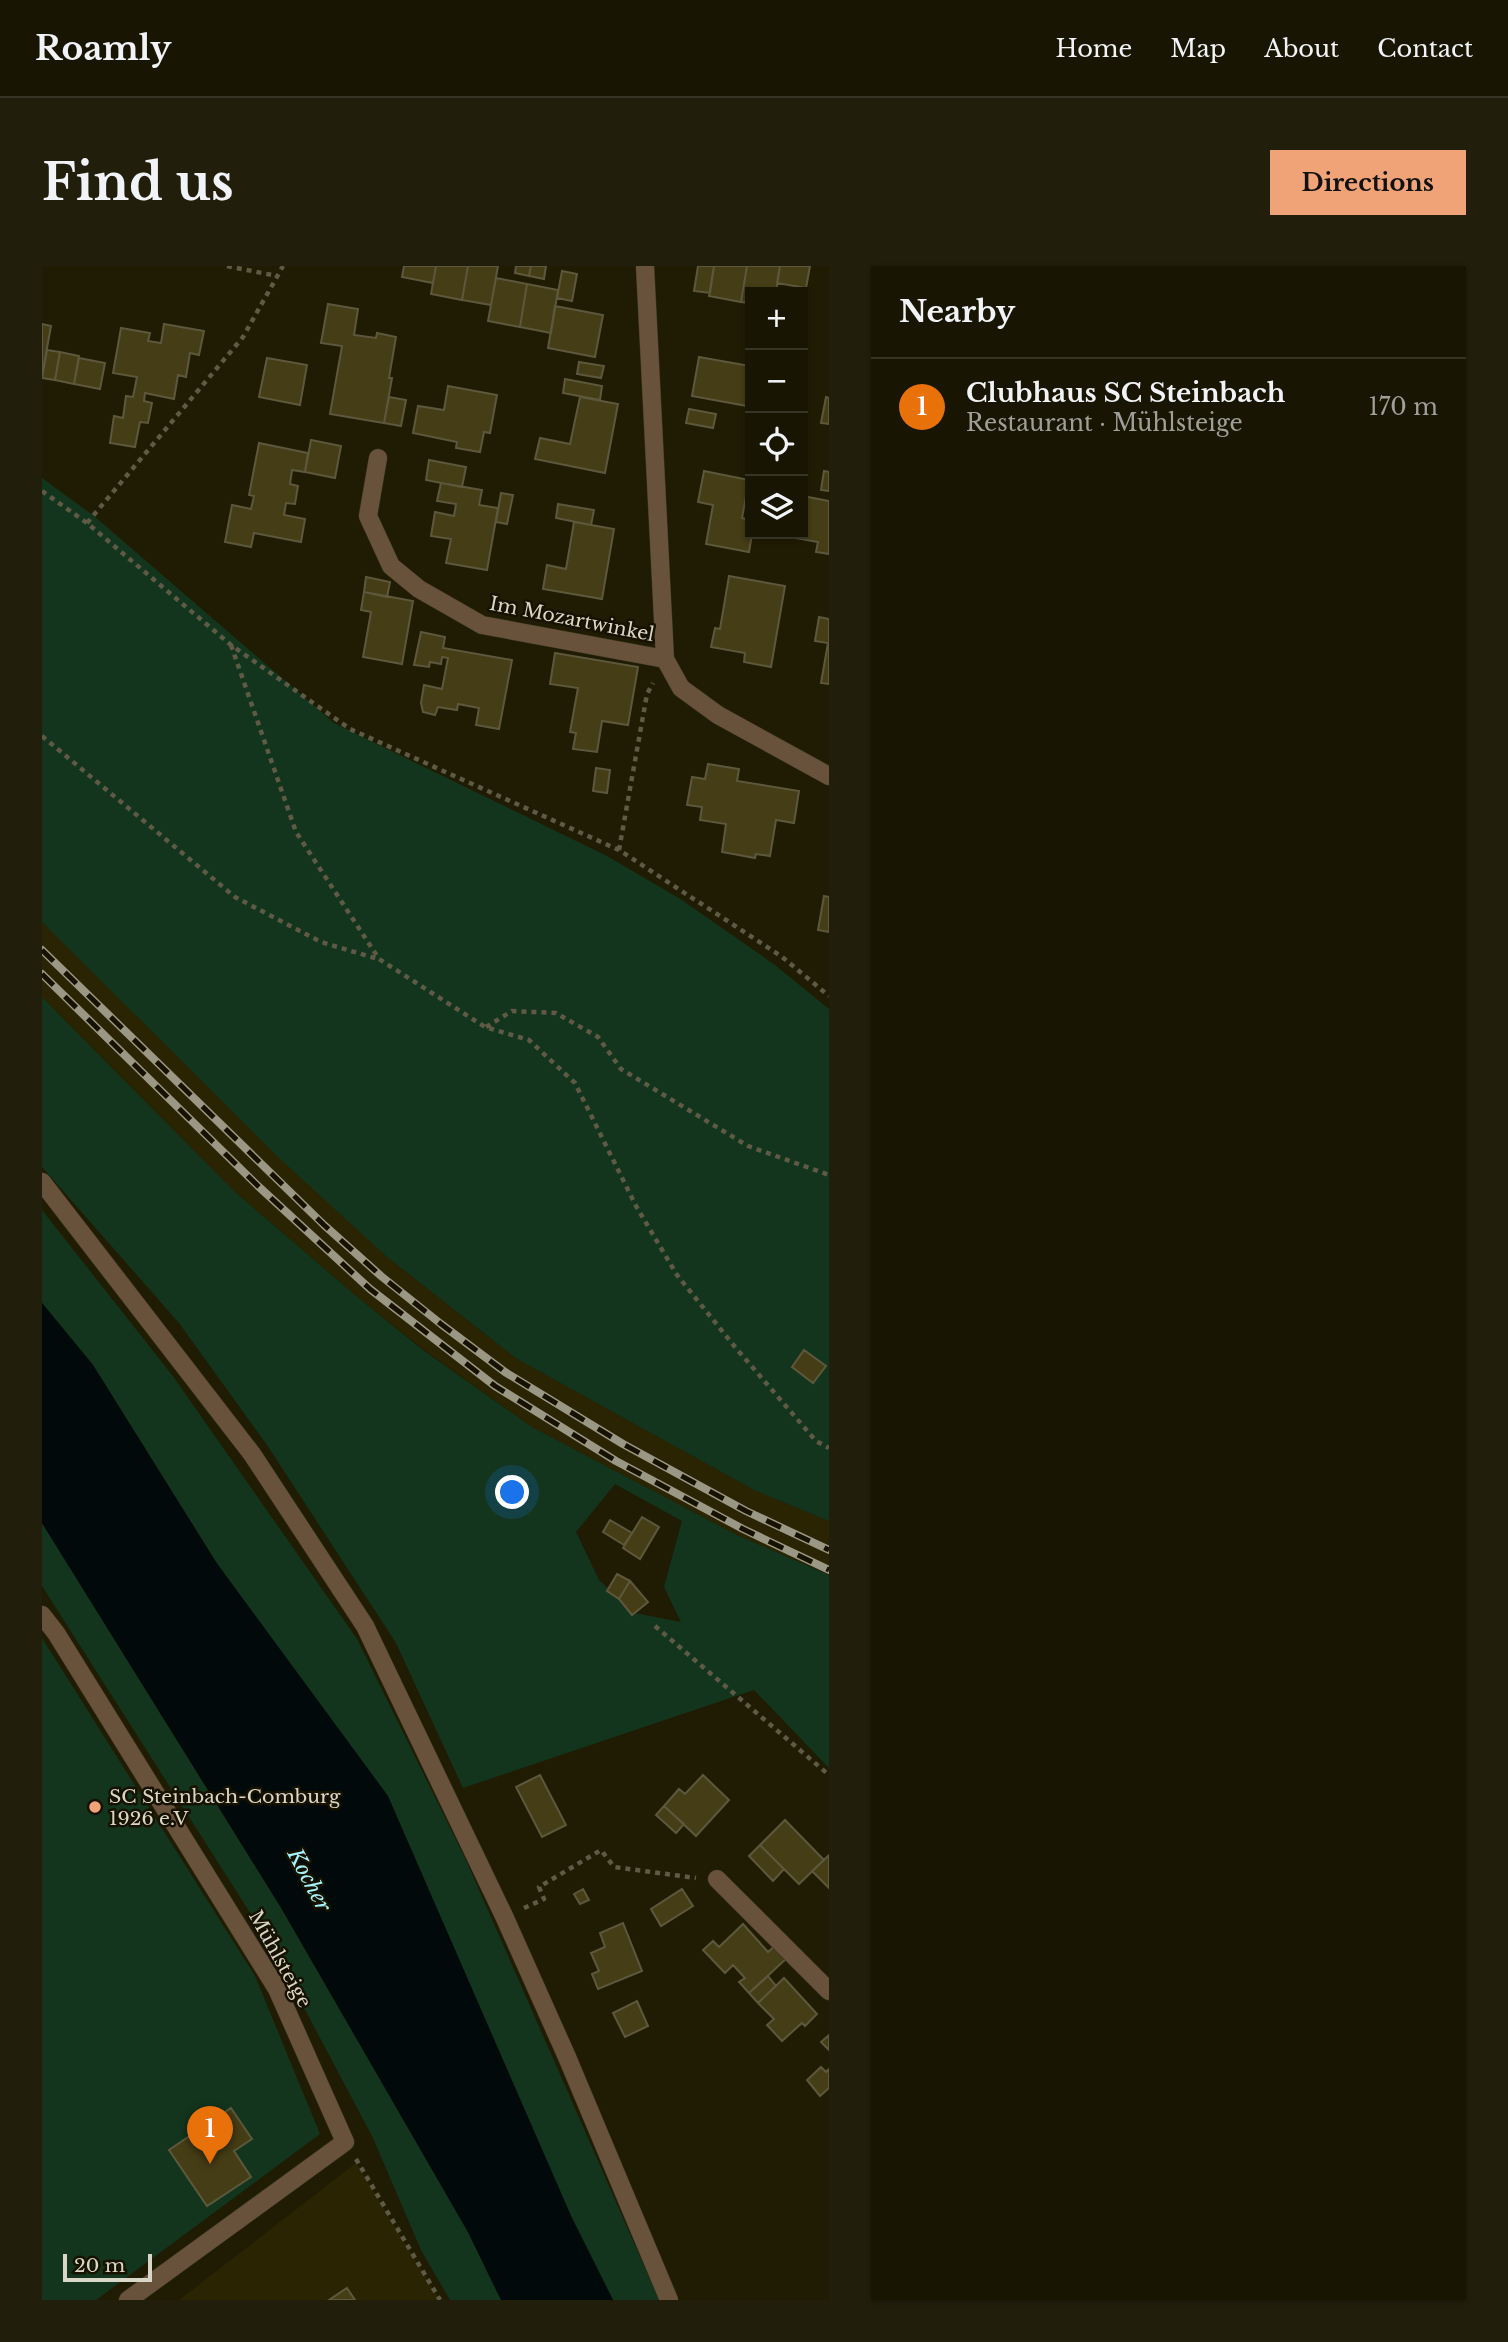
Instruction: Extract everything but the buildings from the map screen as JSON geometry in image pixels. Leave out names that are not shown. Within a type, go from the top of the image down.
[{"type":"street","name":"Im Mozartwinkel","points":[[645,266],[665,659],[681,688],[718,715],[829,776]]},
{"type":"street","name":"Im Mozartwinkel","points":[[378,458],[368,516],[391,566],[419,589],[482,625],[665,659]]},
{"type":"street","points":[[42,1182],[252,1454],[365,1626],[504,1916],[567,2057],[669,2300]]},
{"type":"street","name":"Mühlsteige","points":[[42,1615],[56,1633],[277,1989],[345,2142]]},
{"type":"street","points":[[718,1879],[829,1991]]},
{"type":"street","points":[[128,2300],[345,2142]]},
{"type":"path","points":[[227,266],[277,276]]},
{"type":"path","points":[[87,523],[243,337],[283,266]]},
{"type":"path","points":[[42,491],[87,523],[231,645],[350,729],[619,850],[781,956],[829,996]]},
{"type":"path","points":[[231,645],[296,832],[379,959]]},
{"type":"path","points":[[619,850],[647,694],[665,659]]},
{"type":"path","points":[[42,736],[235,897],[321,942],[379,959],[485,1027],[529,1040],[575,1083],[636,1206],[677,1275],[816,1441],[829,1448]]},
{"type":"path","points":[[485,1027],[512,1011],[556,1013],[597,1037],[621,1069],[748,1146],[829,1175]]},
{"type":"path","points":[[655,1626],[829,1775]]},
{"type":"path","points":[[504,1916],[544,1899],[538,1887],[601,1850],[614,1867],[680,1877],[718,1879]]},
{"type":"path","points":[[345,2142],[440,2300]]},
{"type":"shaded area","points":[[42,922],[387,1257],[517,1359],[756,1491],[829,1521],[829,1575],[737,1535],[532,1427],[423,1349],[361,1300],[235,1192],[42,997]]},
{"type":"shaded area","points":[[356,2163],[440,2300],[179,2300]]},
{"type":"green space","points":[[42,478],[94,516],[334,723],[607,856],[682,900],[775,965],[829,1009],[829,1521],[756,1491],[517,1359],[387,1257],[278,1157],[42,922]]},
{"type":"green space","points":[[42,997],[235,1192],[423,1350],[532,1427],[737,1535],[829,1575],[829,1768],[754,1690],[463,1788],[396,1643],[267,1445],[179,1323],[42,1167]],"holes":[[[615,1484],[682,1521],[664,1587],[681,1622],[635,1613],[599,1580],[576,1532]]]},
{"type":"green space","points":[[42,1210],[172,1375],[357,1639],[465,1858],[659,2300],[613,2300],[572,2218],[216,1562],[93,1365],[42,1303]]},
{"type":"green space","points":[[42,1523],[280,1906],[468,2232],[501,2300],[450,2300],[421,2250],[373,2138],[272,1947],[42,1586]]},
{"type":"green space","name":"SC Steinbach-Comburg 1926 e.V","points":[[42,1638],[255,1976],[320,2134],[96,2300],[42,2300]]},
{"type":"water","name":"Kocher","points":[[42,1303],[93,1365],[216,1562],[388,1796],[572,2218],[613,2300],[501,2300],[468,2232],[280,1906],[42,1523]]},
{"type":"railway","points":[[42,950],[324,1225],[381,1276],[441,1324],[505,1372],[623,1444],[746,1511],[829,1550]]},
{"type":"railway","points":[[42,974],[258,1186],[370,1289],[495,1386],[616,1461],[743,1529],[829,1570]]},
{"type":"place","name":"SC Steinbach-Comburg 1926 e.V","points":[[95,1807]]},
{"type":"place","name":"Clubhaus SC Steinbach","points":[[210,2164]]}]
